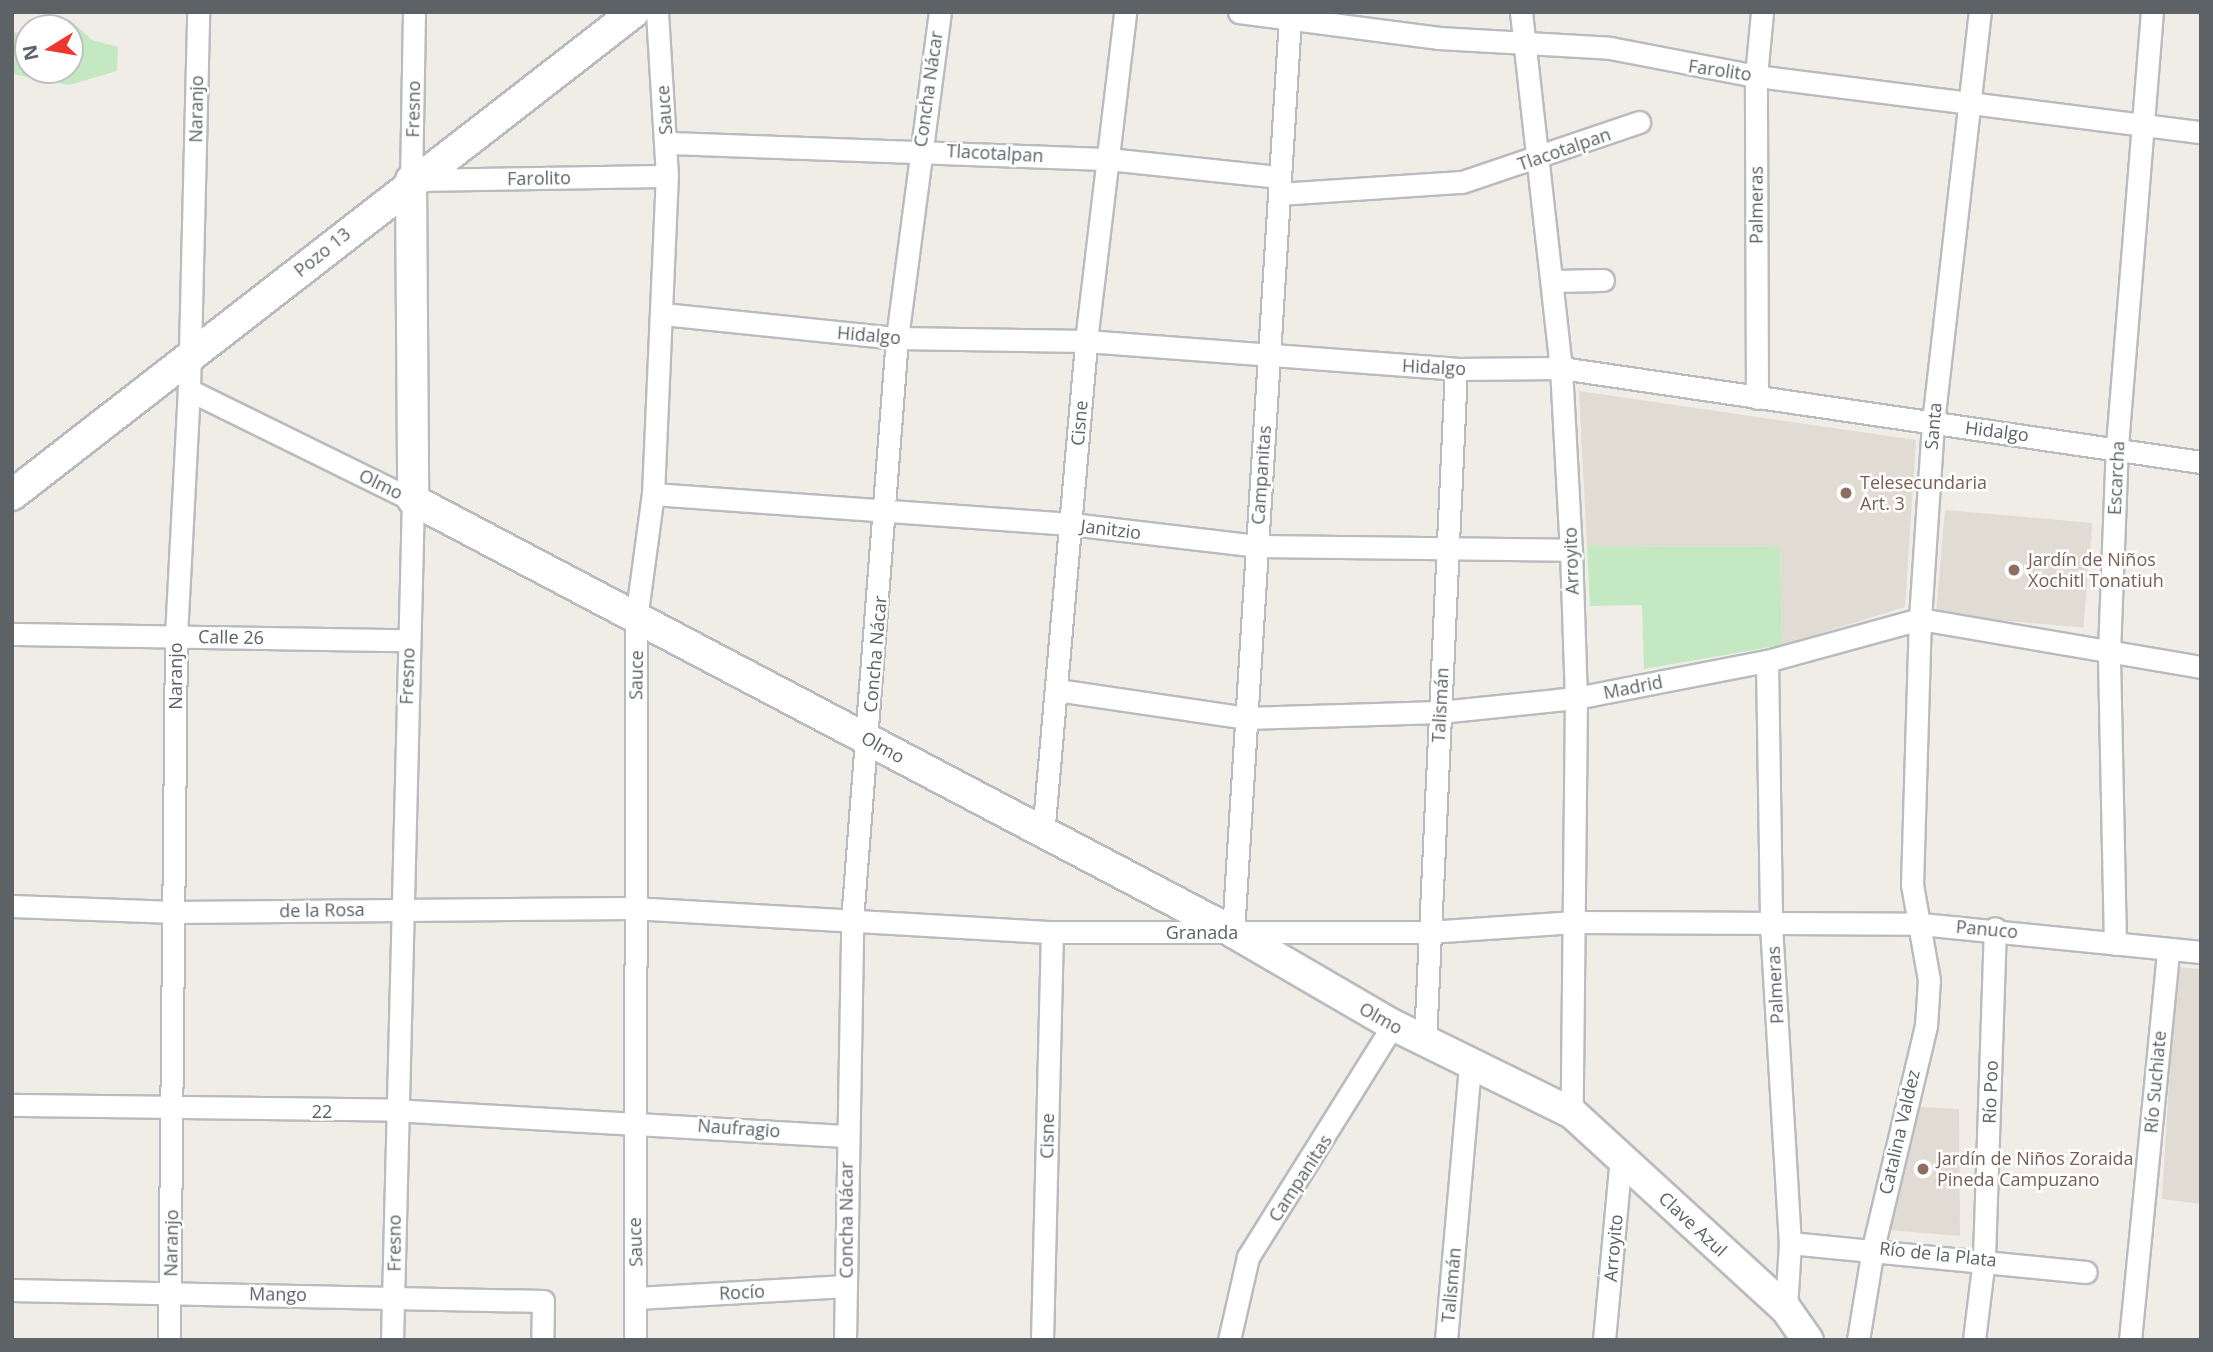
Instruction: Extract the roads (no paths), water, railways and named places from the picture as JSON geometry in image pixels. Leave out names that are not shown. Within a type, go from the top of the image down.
[{"type":"main road","name":"Pozo 13","points":[[12,495],[190,359],[411,180],[634,12]]},
{"type":"main road","name":"Fresno","points":[[411,180],[413,500]]},
{"type":"main road","name":"Olmo","points":[[413,500],[636,620],[868,738],[1043,835],[1233,932],[1393,1025],[1572,1113]]},
{"type":"main road","name":"Clave Azul","points":[[1572,1113],[1786,1309],[1808,1340]]},
{"type":"street","name":"Naranjo","points":[[169,1340],[176,636],[189,390],[198,12]]},
{"type":"street","name":"Fresno","points":[[411,180],[414,12]]},
{"type":"street","name":"Sauce","points":[[635,1340],[637,1298],[632,1120],[632,908],[636,620],[653,494],[667,176],[657,12]]},
{"type":"street","name":"Concha Nácar","points":[[845,1340],[852,921],[886,513],[897,338],[919,149],[940,12]]},
{"type":"street","name":"Cisne","points":[[1043,835],[1086,341],[1125,12]]},
{"type":"street","name":"Farolito","points":[[1240,12],[1524,46],[1610,48],[1756,76],[2141,128],[2201,132]]},
{"type":"street","name":"Arroyito","points":[[1521,12],[1562,368],[1571,550],[1576,698],[1572,1113]]},
{"type":"street","name":"Palmeras","points":[[1757,398],[1756,76],[1762,12]]},
{"type":"street","name":"Santa","points":[[1921,924],[1912,886],[1920,619],[1933,423],[1966,103],[1980,12]]},
{"type":"street","name":"Escarcha","points":[[2115,944],[2108,859],[2109,652],[2118,446],[2152,12]]},
{"type":"street","name":"Campanitas","points":[[1233,932],[1290,19]]},
{"type":"street","name":"Tlacotalpan","points":[[667,143],[919,149],[1108,159],[1280,186],[1462,182],[1639,122]]},
{"type":"street","name":"Farolito","points":[[411,180],[667,176]]},
{"type":"street","points":[[1553,282],[1604,280]]},
{"type":"street","name":"Hidalgo","points":[[663,314],[897,338],[1086,341],[1455,369],[1562,368],[1933,423],[2118,446],[2201,462]]},
{"type":"street","name":"Talismán","points":[[1425,1041],[1455,369]]},
{"type":"street","name":"Olmo","points":[[189,390],[413,500]]},
{"type":"street","name":"Janitzio","points":[[653,494],[886,513],[1071,524],[1257,546],[1571,550]]},
{"type":"street","name":"Fresno","points":[[392,1340],[395,1110],[413,500]]},
{"type":"street","name":"Madrid","points":[[1057,690],[1246,718],[1440,712],[1576,698],[1767,661],[1920,619],[2201,667]]},
{"type":"street","name":"Calle 26","points":[[12,635],[408,640]]},
{"type":"street","name":"Palmeras","points":[[1767,661],[1771,925],[1790,1244],[1786,1309]]},
{"type":"street","name":"de la Rosa","points":[[12,906],[175,912],[632,908]]},
{"type":"street","name":"Granada","points":[[632,908],[1052,932],[1428,932],[1575,922],[1771,925]]},
{"type":"street","name":"Panuco","points":[[1771,925],[1921,924],[1995,928],[2201,952]]},
{"type":"street","name":"Catalina Valdez","points":[[1858,1340],[1873,1248],[1926,1026],[1929,980],[1921,924]]},
{"type":"street","name":"Río Poo","points":[[1974,1340],[1984,1258],[1995,928]]},
{"type":"street","name":"Cisne","points":[[1042,1340],[1052,932]]},
{"type":"street","name":"Río Suchiate","points":[[2130,1340],[2168,950]]},
{"type":"street","name":"Campanitas","points":[[1229,1340],[1248,1257],[1393,1025]]},
{"type":"street","name":"Talismán","points":[[1447,1340],[1470,1064]]},
{"type":"street","name":"22","points":[[12,1105],[172,1111],[395,1110],[632,1120]]},
{"type":"street","name":"Naufragio","points":[[632,1120],[847,1136]]},
{"type":"street","name":"Arroyito","points":[[1604,1340],[1621,1157]]},
{"type":"street","name":"Río de la Plata","points":[[1790,1244],[1984,1258],[2086,1272]]},
{"type":"street","name":"Rocío","points":[[637,1298],[846,1286]]},
{"type":"street","name":"Mango","points":[[12,1290],[543,1301],[542,1340]]},
{"type":"place","name":"Telesecundaria Art. 3","points":[[1846,493]]},
{"type":"place","name":"Jardín de Niños Xochitl Tonatiuh","points":[[2014,570]]},
{"type":"place","name":"Jardín de Niños Zoraida Pineda Campuzano","points":[[1923,1169]]}]
